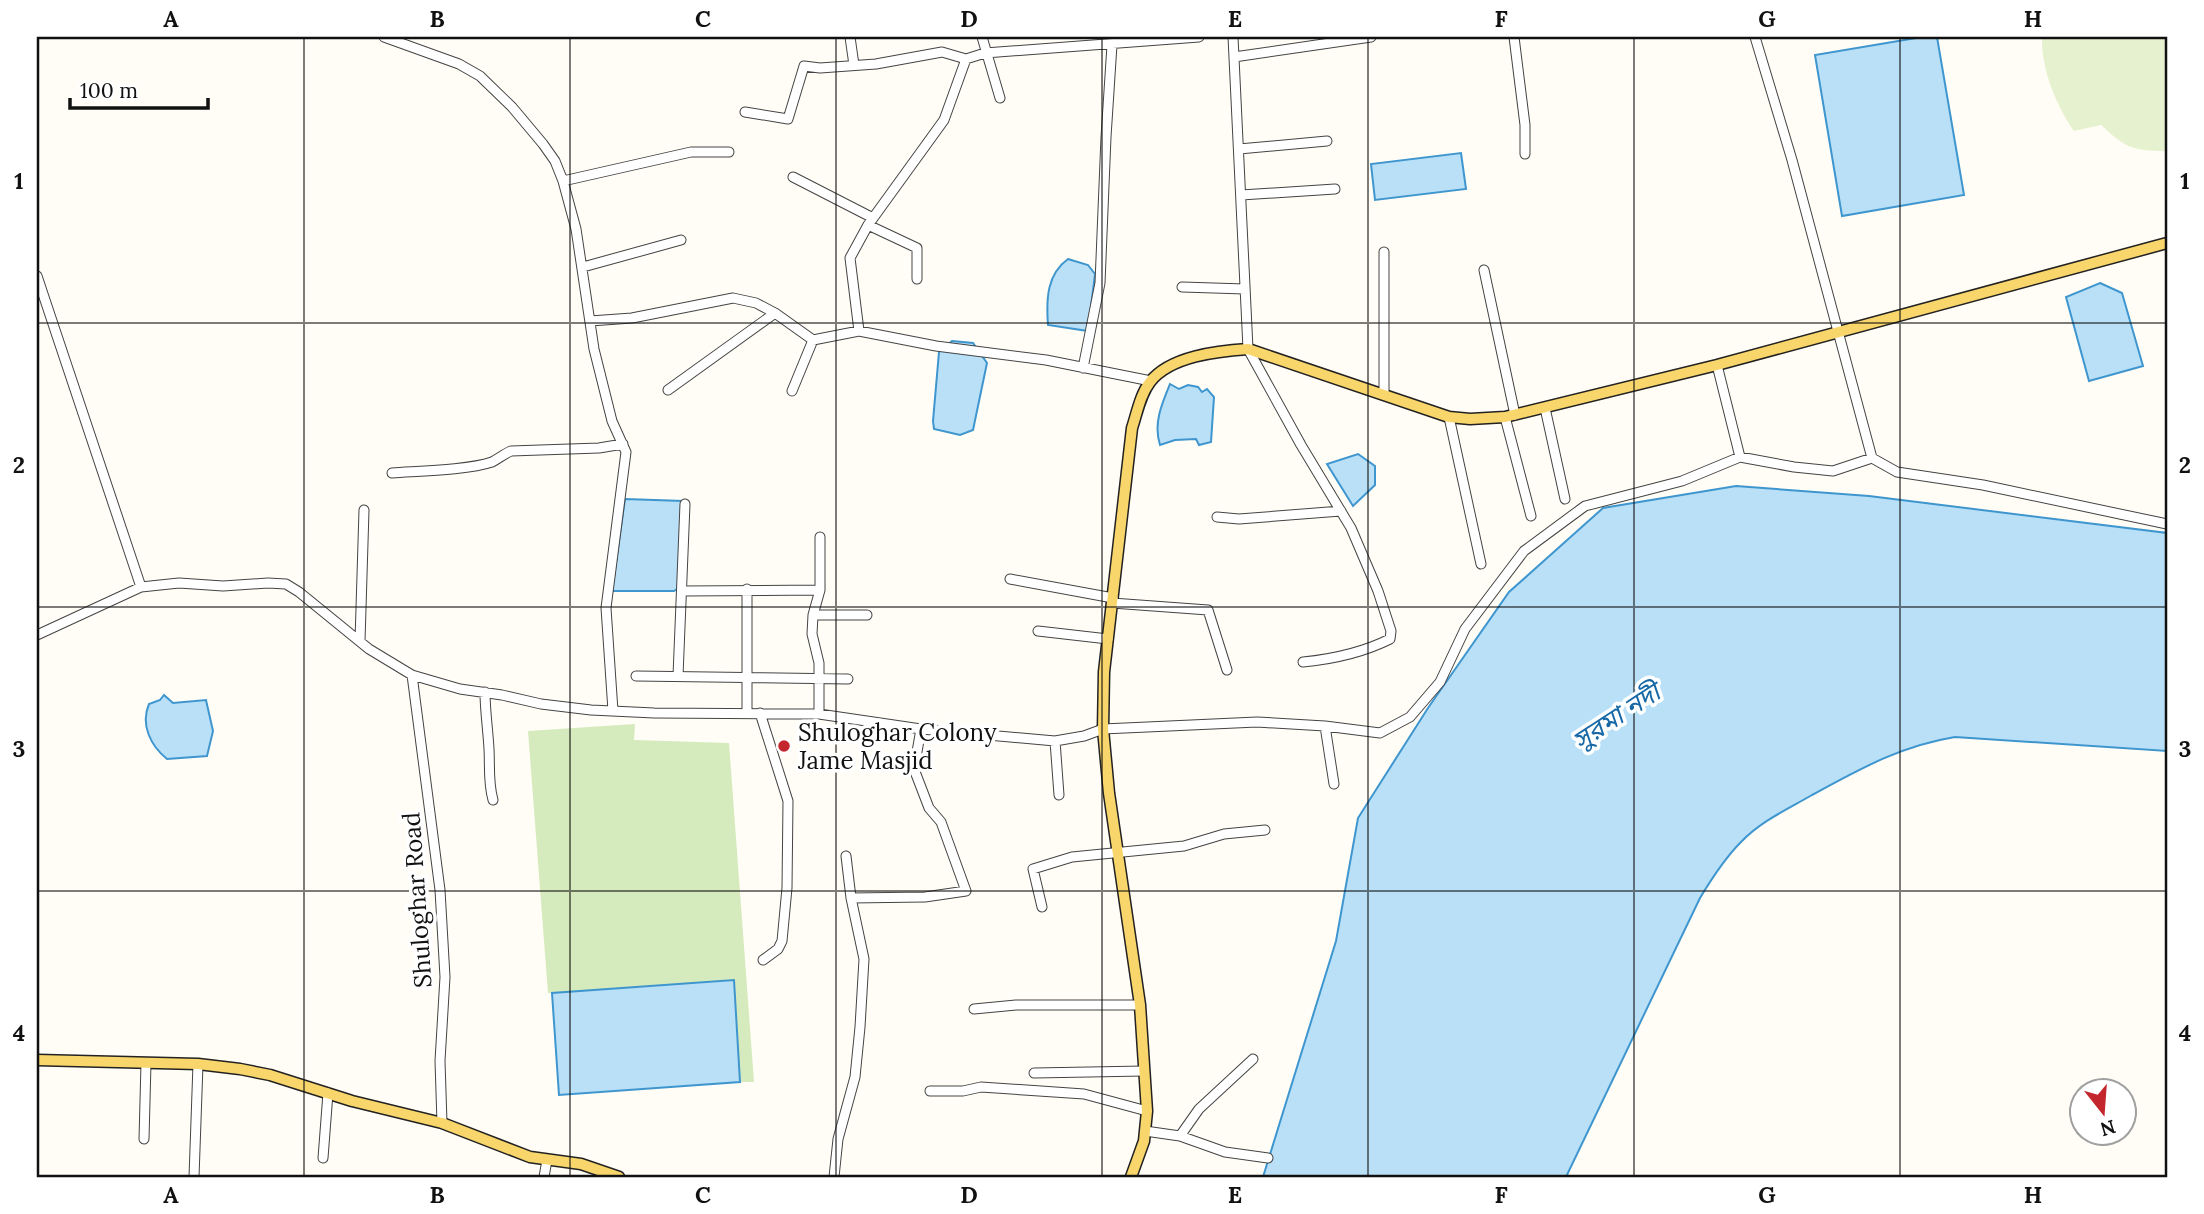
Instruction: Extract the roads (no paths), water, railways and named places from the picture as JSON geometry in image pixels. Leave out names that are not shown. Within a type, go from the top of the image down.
[{"type":"main road","points":[[1131,1177],[1144,1141],[1147,1111],[1140,1005],[1108,793],[1103,729],[1104,673],[1132,428],[1151,381],[1176,363],[1216,352],[1248,349],[1449,417],[1470,419],[1510,416],[1717,365],[1837,330],[2167,243]]},
{"type":"main road","points":[[37,1060],[198,1064],[270,1075],[442,1123],[530,1157],[581,1164],[619,1177]]},
{"type":"street","points":[[384,37],[459,64],[480,76],[505,99],[543,144],[555,161],[563,181],[576,229],[594,349],[612,421],[625,452],[606,608],[613,711]]},
{"type":"street","points":[[850,37],[854,65]]},
{"type":"street","points":[[982,37],[1000,98]]},
{"type":"street","points":[[745,112],[788,119],[804,66],[820,68],[876,64],[942,52],[966,59],[985,52],[1199,37]]},
{"type":"street","points":[[1233,37],[1248,349],[1351,528],[1378,591],[1391,631],[1390,639],[1352,654],[1330,660],[1303,662]]},
{"type":"street","points":[[1234,57],[1371,37]]},
{"type":"street","points":[[1514,37],[1525,125],[1525,154]]},
{"type":"street","points":[[1755,37],[1872,458],[1897,472],[1983,485],[2167,524]]},
{"type":"street","points":[[1083,368],[1100,283],[1112,45]]},
{"type":"street","points":[[859,331],[850,258],[871,221],[944,120],[966,59]]},
{"type":"street","points":[[1239,149],[1327,141]]},
{"type":"street","points":[[563,181],[691,152],[729,152]]},
{"type":"street","points":[[793,177],[917,248],[917,279]]},
{"type":"street","points":[[1241,195],[1335,189]]},
{"type":"street","points":[[583,267],[681,240]]},
{"type":"street","points":[[1384,252],[1384,394]]},
{"type":"street","points":[[1484,270],[1531,516]]},
{"type":"street","points":[[37,276],[141,587]]},
{"type":"street","points":[[1182,287],[1245,289]]},
{"type":"street","points":[[590,321],[632,318],[733,298],[755,303],[775,313],[813,340],[859,331],[1151,381]]},
{"type":"street","points":[[668,390],[775,313]]},
{"type":"street","points":[[792,391],[813,340]]},
{"type":"street","points":[[1717,365],[1740,457]]},
{"type":"street","points":[[1545,408],[1565,499]]},
{"type":"street","points":[[1449,417],[1481,564]]},
{"type":"street","points":[[392,473],[478,465],[495,461],[511,451],[599,448],[623,444]]},
{"type":"street","points":[[37,635],[141,587],[179,583],[223,586],[286,584],[360,641],[412,675],[460,689],[541,704],[613,711],[819,714],[920,729],[1055,741],[1084,736],[1103,729],[1257,722],[1380,733],[1410,717],[1440,682],[1465,629],[1524,551],[1585,506],[1682,481],[1740,457],[1833,471],[1872,458]]},
{"type":"street","points":[[678,677],[685,504]]},
{"type":"street","points":[[360,641],[364,510]]},
{"type":"street","points":[[1217,517],[1239,519],[1341,511]]},
{"type":"street","points":[[819,714],[818,663],[812,634],[813,615],[820,590],[820,537]]},
{"type":"street","points":[[1010,579],[1112,600],[1208,610],[1227,670]]},
{"type":"street","points":[[747,589],[747,712]]},
{"type":"street","points":[[681,591],[820,590]]},
{"type":"street","points":[[813,615],[867,615]]},
{"type":"street","points":[[1038,631],[1108,639]]},
{"type":"street","name":"Shuloghar Road","points":[[412,675],[440,890],[445,978],[440,1061],[442,1123]]},
{"type":"street","points":[[636,676],[848,680]]},
{"type":"street","points":[[485,692],[485,729],[493,800]]},
{"type":"street","points":[[760,713],[789,801],[787,888],[782,941],[778,949],[763,960]]},
{"type":"street","points":[[1325,726],[1334,784]]},
{"type":"street","points":[[851,898],[925,897],[966,891],[942,822],[929,808],[914,769],[920,729]]},
{"type":"street","points":[[1055,741],[1059,795]]},
{"type":"street","points":[[1042,907],[1032,869],[1072,857],[1184,846],[1224,834],[1265,831]]},
{"type":"street","points":[[834,1177],[838,1139],[855,1077],[864,959],[851,898],[846,856]]},
{"type":"street","points":[[974,1009],[1016,1005],[1140,1005]]},
{"type":"street","points":[[1180,1136],[1199,1109],[1253,1059]]},
{"type":"street","points":[[144,1139],[146,1063]]},
{"type":"street","points":[[194,1177],[198,1064]]},
{"type":"street","points":[[1034,1073],[1144,1072]]},
{"type":"street","points":[[930,1091],[963,1091],[981,1087],[1084,1094],[1147,1111]]},
{"type":"street","points":[[323,1158],[328,1093]]},
{"type":"street","points":[[1145,1131],[1180,1136],[1225,1153],[1268,1158]]},
{"type":"street","points":[[544,1177],[547,1160]]},
{"type":"water","points":[[1922,37],[1937,37],[1964,195],[1842,216],[1815,55]]},
{"type":"water","points":[[1461,153],[1466,189],[1375,200],[1371,164]]},
{"type":"water","points":[[1068,259],[1088,265],[1095,274],[1088,331],[1048,325],[1049,288],[1056,272]]},
{"type":"water","points":[[2100,283],[2122,293],[2143,366],[2089,381],[2066,297]]},
{"type":"water","points":[[952,341],[973,343],[987,363],[973,430],[960,435],[934,429],[933,421],[939,352]]},
{"type":"water","points":[[1170,384],[1179,389],[1188,385],[1198,387],[1202,392],[1207,389],[1214,397],[1211,442],[1199,445],[1196,439],[1175,440],[1160,445],[1158,421]]},
{"type":"water","points":[[1358,454],[1375,466],[1375,485],[1353,506],[1327,464]]},
{"type":"water","name":"সুরমা নদী","points":[[1736,486],[1869,496],[2167,533],[2167,751],[1955,737],[1898,752],[1847,776],[1757,828],[1730,855],[1700,898],[1566,1177],[1263,1177],[1336,941],[1358,818],[1428,708],[1509,592],[1603,508]]},
{"type":"water","points":[[625,499],[683,501],[680,587],[674,591],[612,591]]},
{"type":"water","points":[[164,695],[173,703],[206,700],[213,731],[207,756],[167,759],[156,748],[147,727],[147,712],[149,704],[160,700]]},
{"type":"water","points":[[734,980],[740,1082],[559,1095],[552,993]]},
{"type":"place","name":"Shuloghar Colony Jame Masjid","points":[[784,746]]}]
